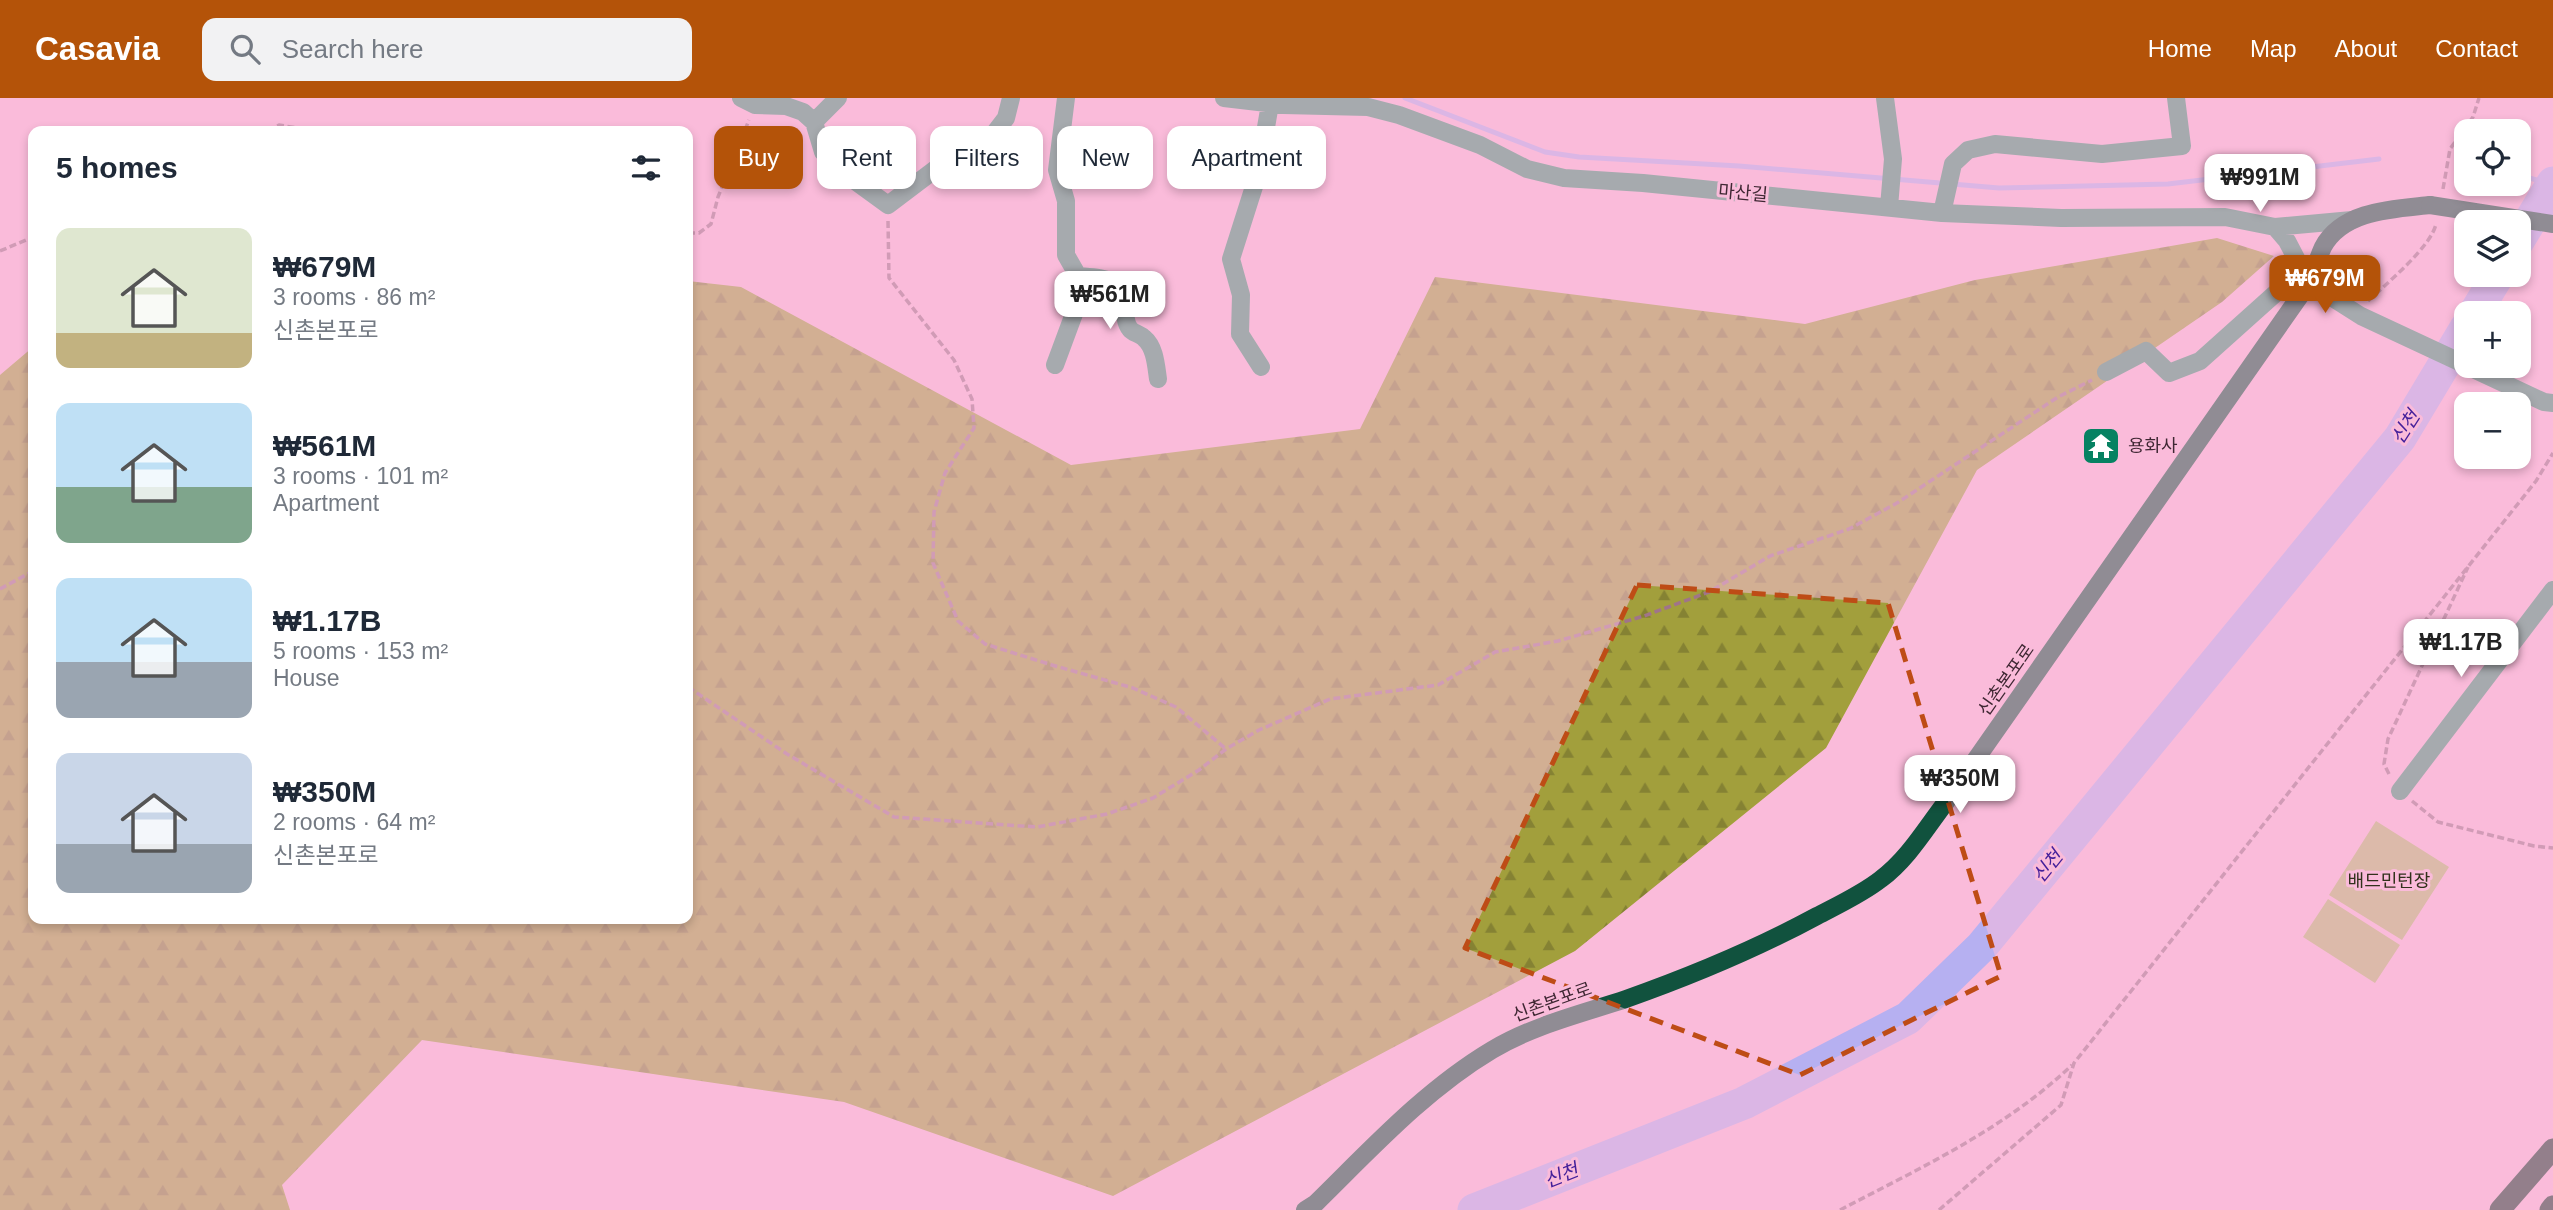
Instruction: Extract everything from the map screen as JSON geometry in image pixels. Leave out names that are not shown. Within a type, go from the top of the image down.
[{"type":"highway","points":[[2500,1210],[2553,1149]]},
{"type":"main road","name":"신촌본포로","points":[[1305,1210],[1316,1203],[1403,1118],[1492,1050],[1527,1032],[1626,999],[1745,952],[1834,907],[1881,879],[1900,862],[1946,802],[2309,283],[2325,244],[2351,220],[2379,210],[2430,205],[2553,224]]},
{"type":"street","points":[[814,122],[838,98]]},
{"type":"street","points":[[752,100],[803,112],[814,122],[823,152],[844,173],[888,205],[962,149],[993,135],[1006,118],[1011,98]]},
{"type":"street","points":[[1055,365],[1078,303],[1078,276],[1066,255],[1066,201],[1057,170],[1066,98]]},
{"type":"street","name":"마산길","points":[[1224,98],[1270,104],[1367,107],[1393,103],[1527,169],[1564,178],[1890,198],[1942,213],[2061,218],[2225,218],[2275,227],[2351,220]]},
{"type":"street","points":[[1885,98],[1894,159],[1890,198]]},
{"type":"street","points":[[1942,213],[1953,164],[1968,150],[1995,144],[2102,154],[2182,146],[2176,98]]},
{"type":"street","points":[[1261,367],[1240,334],[1241,295],[1231,259],[1258,174],[1270,104]]},
{"type":"street","points":[[2275,227],[2287,242],[2309,283],[2361,316],[2454,360]]},
{"type":"street","points":[[1078,276],[1104,278],[1121,289],[1125,295],[1125,317],[1129,328],[1146,339],[1154,356],[1158,379]]},
{"type":"street","points":[[2106,372],[2146,351],[2169,373],[2200,361],[2277,292],[2309,283]]},
{"type":"street","points":[[2493,378],[2549,403]]},
{"type":"street","points":[[2400,791],[2553,590]]},
{"type":"path","points":[[693,233],[699,233],[711,224],[752,100]]},
{"type":"path","points":[[888,205],[889,278],[954,360],[972,399],[974,428],[945,472],[934,512],[933,563],[958,621],[985,644],[1133,688],[1176,707],[1226,749]]},
{"type":"path","points":[[0,251],[28,238]]},
{"type":"path","points":[[693,690],[786,754],[894,817],[1037,827],[1107,814],[1153,798],[1199,771],[1226,749],[1259,730],[1331,699],[1438,685],[1495,652],[1558,641],[1644,616],[1709,592],[1770,556],[1849,529],[1897,503],[2058,397],[2106,372]]},
{"type":"path","points":[[1840,1210],[1972,1141],[2053,1083],[2074,1063],[2536,481],[2553,453]]},
{"type":"path","points":[[0,589],[28,574]]},
{"type":"path","points":[[1939,1210],[2061,1105],[2074,1063]]},
{"type":"highlighted area","points":[[1637,585],[1888,603],[2001,976],[1800,1075],[1465,948]]},
{"type":"green space","points":[[2217,238],[2274,256],[2222,302],[1977,470],[1826,748],[1575,951],[1113,1196],[844,1102],[422,1040],[282,1185],[290,1210],[0,1210],[0,375],[28,351],[28,924],[693,924],[693,282],[741,287],[1071,465],[1360,429],[1435,277],[1805,324],[1975,280]]},
{"type":"green space","name":"배드민턴장","points":[[2376,821],[2449,867],[2402,940],[2329,895]]},
{"type":"green space","points":[[2328,899],[2400,945],[2375,983],[2303,937]]},
{"type":"waterway","points":[[1405,98],[1545,152],[1579,157],[1739,166],[1999,188],[2168,184],[2379,159]]},
{"type":"waterway","points":[[2531,178],[2552,184]]},
{"type":"waterway","name":"신천","points":[[2531,219],[2553,183]]},
{"type":"waterway","name":"신천","points":[[2482,301],[2491,287]]},
{"type":"waterway","name":"신천","points":[[1474,1210],[1744,1103],[1908,1018],[1982,946],[2400,438],[2454,348]]},
{"type":"place","name":"용화사","points":[[2101,446]]}]
